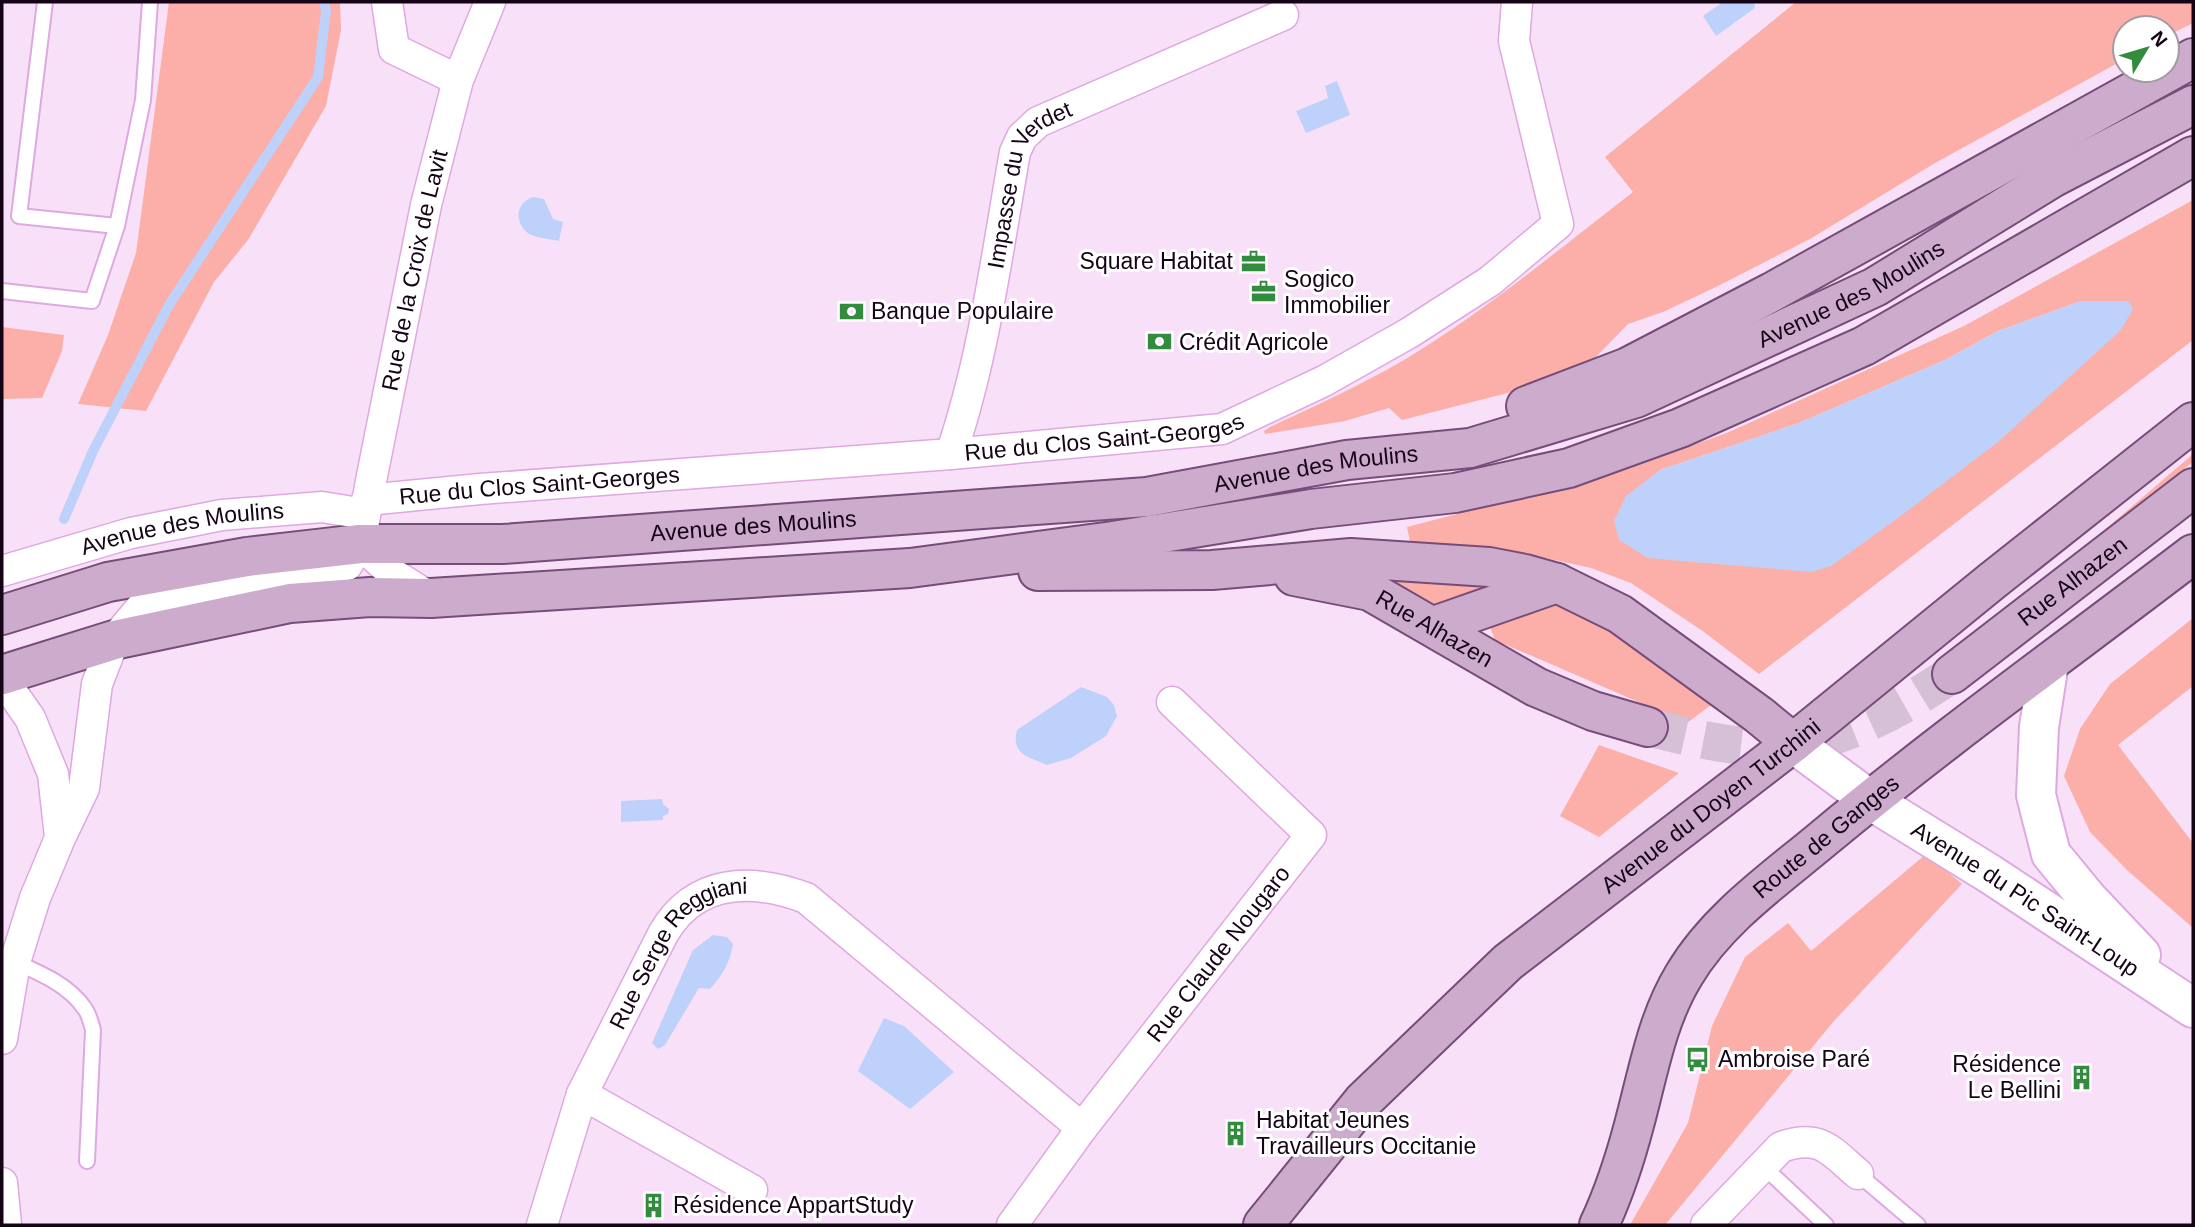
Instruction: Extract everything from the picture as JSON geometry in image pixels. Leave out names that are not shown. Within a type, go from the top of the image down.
[{"type":"main road","points":[[1347,460],[1523,407],[1629,367],[1772,292],[2193,58]]},
{"type":"main road","name":"Avenue des Moulins","points":[[2,615],[108,582],[247,557],[364,519],[503,544],[1133,498],[1347,460],[1470,448],[1636,397],[1875,287],[2052,178],[2193,105]]},
{"type":"main road","name":"Avenue des Moulins","points":[[2,676],[114,640],[290,603],[370,597],[431,598],[910,568],[1113,541],[1311,509],[1455,493],[1569,468],[1680,428],[1864,345],[2193,156]]},
{"type":"main road","name":"Avenue du Doyen Turchini","points":[[1263,1225],[1363,1101],[1508,962],[1793,743],[2193,422]]},
{"type":"main road","name":"Rue Alhazen","points":[[1952,674],[2193,488]]},
{"type":"main road","name":"Route de Ganges","points":[[1600,1225],[1631,1137],[1655,1042],[1668,1006],[1684,975],[1704,946],[1745,904],[1870,800],[2193,554]]},
{"type":"main road","name":"Avenue des Moulins","points":[[910,568],[1212,570],[1351,558],[1489,567],[1525,574],[1558,583],[1620,614],[1759,715],[1793,743]]},
{"type":"main road","name":"Rue Alhazen","points":[[1212,570],[1294,576],[1370,591],[1536,687],[1593,711],[1648,727]]},
{"type":"main road","points":[[1434,626],[1558,583]]},
{"type":"main road","name":"Avenue du Pic Saint-Loup","points":[[2049,663],[2039,727],[2035,794],[2051,853],[2088,899],[2191,1006]]},
{"type":"main road","name":"Avenue du Pic Saint-Loup","points":[[1793,743],[1870,800],[1990,874],[2191,1006]]},
{"type":"street","points":[[387,2],[394,49],[458,80]]},
{"type":"street","name":"Rue de la Croix de Lavit","points":[[364,519],[426,205],[458,80],[490,2]]},
{"type":"street","name":"Rue du Clos Saint-Georges","points":[[364,519],[480,489],[951,454],[1222,429],[1324,381],[1409,333],[1490,281],[1558,224],[1514,41],[1517,2]]},
{"type":"street","name":"Impasse du Verdet","points":[[951,454],[967,402],[992,283],[1015,152],[1023,137],[1038,122],[1283,15]]},
{"type":"street","name":"Avenue des Moulins","points":[[2,571],[131,533],[222,515],[322,507],[364,519]]},
{"type":"street","points":[[364,519],[393,574],[431,598]]},
{"type":"street","points":[[2,1039],[15,962],[35,898],[84,788],[97,684],[114,640],[144,604],[347,565],[364,519]]},
{"type":"street","points":[[2,676],[30,718],[53,774],[60,838]]},
{"type":"street","name":"Rue Claude Nougaro","points":[[1012,1225],[1082,1128],[1311,835],[1172,702]]},
{"type":"street","name":"Rue Serge Reggiani","points":[[542,1225],[582,1094],[671,920],[695,898],[734,886],[778,888],[806,898],[1082,1128]]},
{"type":"street","points":[[582,1094],[752,1190]]},
{"type":"street","points":[[1706,1225],[1782,1147],[1808,1140],[1825,1147],[1858,1174]]},
{"type":"street","points":[[2,1183],[6,1225]]},
{"type":"lane","points":[[45,2],[19,216],[117,226]]},
{"type":"lane","points":[[2,291],[92,301],[117,226],[143,100],[150,2]]},
{"type":"lane","points":[[15,962],[47,976],[86,1010],[93,1030],[87,1161]]},
{"type":"lane","points":[[1763,1166],[1826,1225]]},
{"type":"lane","points":[[1858,1174],[1918,1225]]},
{"type":"shaded area","points":[[169,2],[340,2],[341,30],[326,106],[248,240],[214,282],[146,411],[78,404],[108,335],[136,253]]},
{"type":"shaded area","points":[[1796,2],[2193,2],[2193,23],[2181,29],[2181,14],[2111,14],[2111,67],[1935,163],[1810,239],[1663,312],[1628,324],[1591,362],[1535,386],[1402,420],[1389,408],[1345,421],[1265,434],[1264,431],[1270,427],[1371,378],[1434,341],[1521,279],[1633,192],[1605,157]]},
{"type":"shaded area","points":[[2193,200],[2193,340],[1759,674],[1704,632],[1631,583],[1591,568],[1500,548],[1410,542],[1407,527],[1622,471],[1729,432],[1964,326]],"holes":[[[2081,301],[1620,540],[1660,470],[1799,423],[1945,360],[1998,331]]]},
{"type":"shaded area","points":[[2,327],[64,335],[62,351],[42,398],[2,399]]},
{"type":"shaded area","points":[[2193,454],[2193,462],[2073,557]]},
{"type":"shaded area","points":[[1389,572],[1496,586],[1443,608],[1394,585]]},
{"type":"shaded area","points":[[1567,603],[1715,702],[1687,723],[1495,640],[1488,622]]},
{"type":"shaded area","points":[[2193,618],[2193,686],[2118,745],[2193,843],[2193,928],[2127,870],[2090,832],[2064,776],[2080,729],[2110,684]]},
{"type":"shaded area","points":[[1599,745],[1679,773],[1599,837],[1560,816]]},
{"type":"shaded area","points":[[1926,854],[1962,884],[1834,1021],[1665,1225],[1630,1225],[1688,1123],[1712,1026],[1745,957],[1788,923],[1811,951]]},
{"type":"water","points":[[1723,2],[1754,2],[1755,8],[1716,36],[1703,16]]},
{"type":"water","points":[[1337,81],[1350,115],[1306,133],[1296,111],[1328,98],[1325,86]]},
{"type":"water","points":[[533,197],[544,199],[553,219],[563,222],[559,241],[529,234],[521,224],[520,208]]},
{"type":"water","points":[[2081,301],[2128,301],[2133,309],[2121,330],[1998,442],[1831,566],[1812,572],[1648,558],[1619,540],[1614,521],[1626,496],[1660,470],[1799,423],[1945,360],[1998,331]]},
{"type":"water","points":[[1081,687],[1107,697],[1114,705],[1117,716],[1106,736],[1071,758],[1047,765],[1023,754],[1016,745],[1017,730]]},
{"type":"water","points":[[662,799],[669,809],[663,820],[621,822],[621,801]]},
{"type":"water","points":[[713,935],[727,937],[733,944],[725,968],[710,989],[699,988],[665,1045],[658,1049],[652,1043],[693,950]]},
{"type":"water","points":[[884,1018],[904,1026],[954,1072],[910,1109],[858,1071]]},
{"type":"waterway","points":[[64,519],[93,451],[169,305],[318,77],[326,11],[324,2]]},
{"type":"tunnel","points":[[1648,727],[1754,747],[1808,743],[1859,727],[1952,674]]},
{"type":"place","name":"Square Habitat","points":[[1253,261]]},
{"type":"place","name":"Sogico Immobilier","points":[[1264,292]]},
{"type":"place","name":"Banque Populaire","points":[[851,311]]},
{"type":"place","name":"Crédit Agricole","points":[[1159,342]]},
{"type":"place","name":"Ambroise Paré","points":[[1698,1059]]},
{"type":"place","name":"Résidence Le Bellini","points":[[2081,1077]]},
{"type":"place","name":"Habitat Jeunes Travailleurs Occitanie","points":[[1236,1133]]},
{"type":"place","name":"Résidence AppartStudy","points":[[653,1205]]}]
